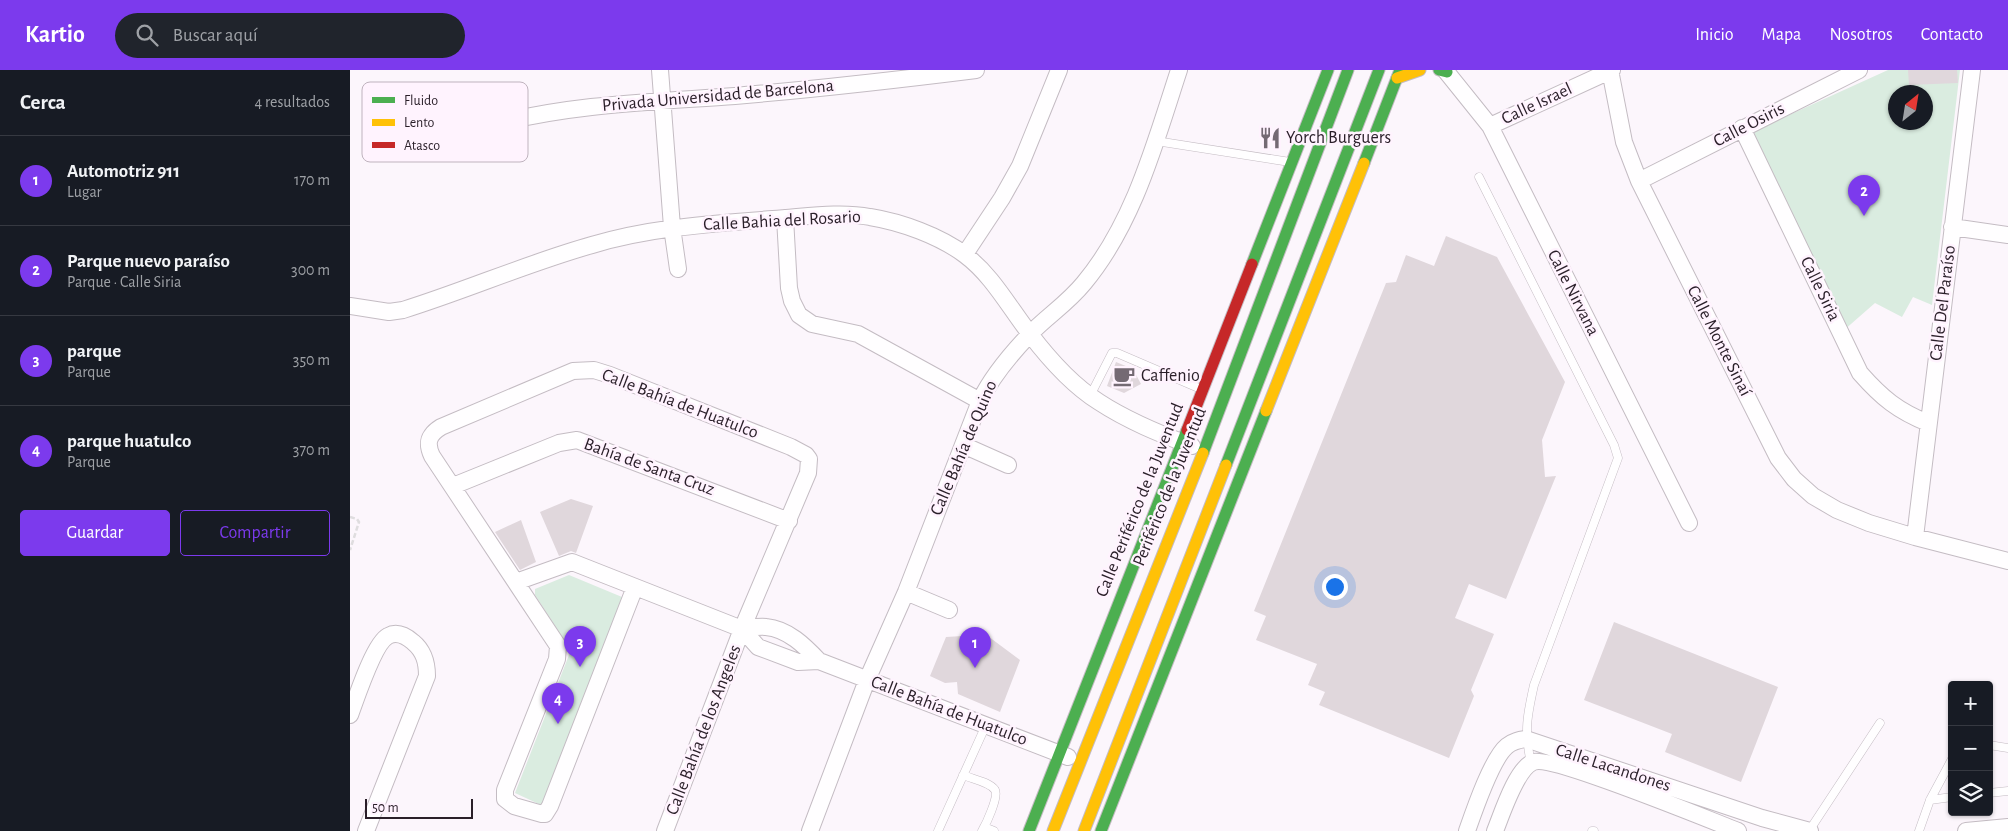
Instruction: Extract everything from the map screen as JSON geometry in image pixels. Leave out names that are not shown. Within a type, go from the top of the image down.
[{"type":"main road","name":"Calle Periférico de la Juventud","points":[[1029,831],[1328,70]]},
{"type":"main road","name":"Periférico de la Juventud","points":[[1053,831],[1079,761],[1227,392],[1348,70]]},
{"type":"main road","points":[[1084,831],[1379,70]]},
{"type":"main road","points":[[1101,831],[1398,74],[1420,70]]},
{"type":"street","points":[[660,70],[672,227],[678,269]]},
{"type":"street","name":"Privada Universidad de Barcelona","points":[[528,117],[552,111],[592,106],[763,93],[976,70]]},
{"type":"street","points":[[965,254],[1002,198],[1020,166],[1059,70]]},
{"type":"street","name":"Calle Bahía de Quino","points":[[810,831],[868,680],[906,592],[980,401],[991,379],[1030,334],[1064,306],[1105,257],[1126,215],[1155,141],[1179,70]]},
{"type":"street","name":"Calle Israel","points":[[1490,126],[1610,70]]},
{"type":"street","name":"Calle Monte Sinaí","points":[[1610,70],[1624,142],[1639,181],[1778,458],[1794,479],[1813,496],[1837,510],[1869,523],[2008,561]]},
{"type":"street","name":"Calle Osiris","points":[[1639,181],[1859,70]]},
{"type":"street","name":"Calle Del Paraíso","points":[[1915,537],[1972,70]]},
{"type":"street","name":"Calle Nirvana","points":[[1444,71],[1490,126],[1689,523]]},
{"type":"street","name":"Calle Siria","points":[[1742,128],[1860,372],[1879,394],[1893,406],[1906,414],[1928,423]]},
{"type":"street","name":"Calle Bahia del Rosario","points":[[350,306],[389,312],[403,310],[592,245],[631,234],[672,227],[785,218],[834,215],[869,217],[899,224],[930,235],[965,254],[982,271],[1030,334],[1059,368],[1090,396],[1158,434],[1203,450]]},
{"type":"street","points":[[785,218],[789,288],[792,301],[799,315],[812,324],[858,334],[980,401]]},
{"type":"street","points":[[1952,227],[2008,235]]},
{"type":"street","name":"Calle Bahía de Huatulco","points":[[635,587],[548,810],[542,814],[509,803],[504,795],[508,781],[557,659],[558,646],[429,449],[429,437],[434,431],[573,371],[594,370],[610,374],[792,447],[806,455],[809,459],[808,473],[742,629]]},
{"type":"street","name":"Bahía de Santa Cruz","points":[[453,486],[559,442],[577,440],[789,520]]},
{"type":"street","points":[[963,445],[1008,464]]},
{"type":"street","name":"Calle Bahía de Huatulco","points":[[516,582],[572,562],[742,629],[767,627],[791,636],[802,643],[819,661],[1079,761]]},
{"type":"street","points":[[906,592],[949,610]]},
{"type":"street","name":"Calle Bahía de los Angeles","points":[[665,831],[742,629]]},
{"type":"street","points":[[350,715],[370,662],[384,639],[389,635],[396,634],[403,635],[414,643],[425,657],[427,676],[366,831]]},
{"type":"street","points":[[1467,831],[1500,754],[1515,741],[1526,739]]},
{"type":"street","name":"Calle Lacandones","points":[[1526,739],[1762,818],[1809,831]]},
{"type":"street","name":"Calle Lacandones","points":[[1496,831],[1522,772],[1531,763],[1536,761],[1553,763],[1593,776],[1738,831]]},
{"type":"street","points":[[1966,831],[2008,826]]},
{"type":"lane","points":[[1155,141],[1292,162]]},
{"type":"lane","points":[[1479,176],[1610,436],[1618,458],[1534,684],[1527,717],[1526,739],[1531,763]]},
{"type":"lane","points":[[1090,396],[1112,353],[1117,353],[1202,390]]},
{"type":"lane","points":[[1809,831],[1880,723]]},
{"type":"lane","points":[[938,831],[986,725]]},
{"type":"lane","points":[[1993,746],[2008,748]]},
{"type":"lane","points":[[1919,831],[1930,800],[1948,766]]},
{"type":"lane","points":[[963,775],[994,789],[996,793],[983,829],[994,831]]},
{"type":"lane","points":[[1993,793],[2008,791]]},
{"type":"lane","points":[[1930,800],[1948,798]]},
{"type":"path","points":[[350,517],[357,519],[359,526],[350,550]]},
{"type":"green space","points":[[1888,70],[1960,70],[1932,305],[1913,297],[1902,317],[1875,303],[1843,331],[1747,134]]},
{"type":"green space","points":[[569,575],[622,597],[545,801],[541,805],[515,793],[569,655],[568,646],[535,595],[535,589]]},
{"type":"building","points":[[1908,70],[1957,70],[1958,83],[1909,85]]},
{"type":"building","points":[[1446,236],[1497,257],[1565,382],[1542,440],[1545,477],[1556,476],[1506,599],[1469,584],[1455,618],[1494,634],[1471,690],[1474,696],[1449,758],[1319,705],[1325,692],[1308,685],[1317,664],[1256,640],[1266,616],[1254,611],[1386,283],[1396,282],[1406,255],[1434,266]]},
{"type":"building","name":"Caffenio","points":[[1116,362],[1133,369],[1141,384],[1124,393],[1107,386]]},
{"type":"building","points":[[571,499],[593,506],[576,553],[571,551],[559,556],[540,512]]},
{"type":"building","points":[[521,520],[536,562],[520,570],[495,532]]},
{"type":"building","points":[[1614,622],[1778,687],[1741,782],[1665,752],[1672,734],[1584,700]]},
{"type":"building","points":[[977,628],[1020,660],[1000,712],[958,694],[957,682],[945,683],[930,676],[946,637],[962,636]]},
{"type":"traffic: fast","points":[[1252,264],[1328,70]]},
{"type":"traffic: fast","points":[[1203,453],[1348,70]]},
{"type":"traffic: fast","points":[[1226,465],[1379,70]]},
{"type":"traffic: fast","points":[[1364,163],[1400,70]]},
{"type":"traffic: fast","points":[[1439,70],[1447,72]]},
{"type":"traffic: fast","points":[[1101,831],[1266,411]]},
{"type":"traffic: fast","points":[[1029,831],[1187,430]]},
{"type":"traffic: slow","points":[[1397,78],[1420,70]]},
{"type":"traffic: slow","points":[[1266,411],[1364,163]]},
{"type":"traffic: slow","points":[[1053,831],[1203,453]]},
{"type":"traffic: slow","points":[[1084,831],[1226,465]]},
{"type":"traffic: jam","points":[[1187,430],[1252,264]]},
{"type":"place","name":"Yorch Burguers","points":[[1270,138]]},
{"type":"place","name":"Parque nuevo paraíso","points":[[1864,216]]},
{"type":"place","name":"Caffenio","points":[[1124,376]]},
{"type":"place","name":"parque","points":[[580,667]]},
{"type":"place","name":"Automotriz 911","points":[[975,668]]},
{"type":"place","name":"parque huatulco","points":[[558,724]]}]
